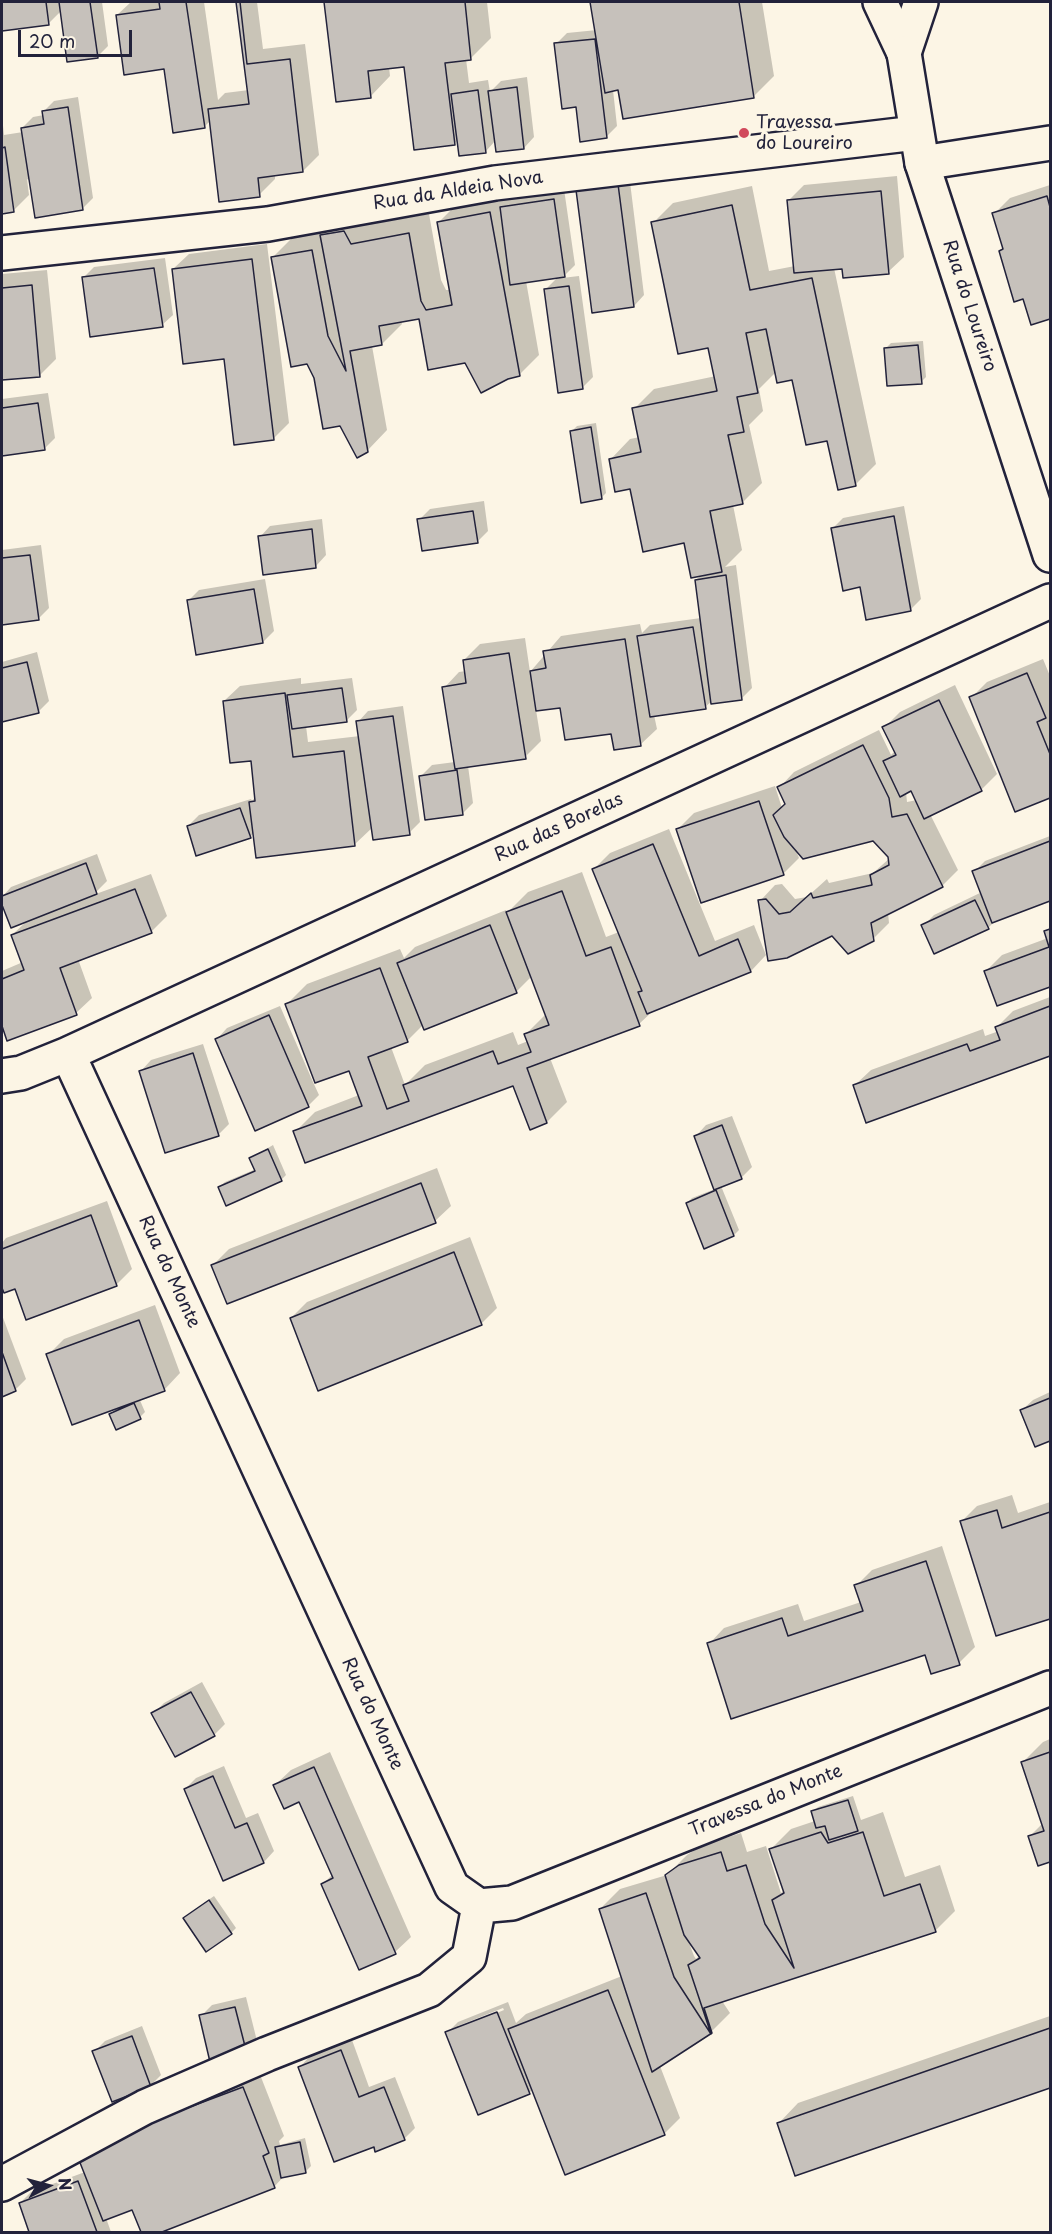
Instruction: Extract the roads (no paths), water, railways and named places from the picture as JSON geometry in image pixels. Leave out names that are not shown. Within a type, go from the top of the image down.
[{"type":"street","points":[[880,2],[904,53]]},
{"type":"street","points":[[904,53],[921,2]]},
{"type":"street","name":"Rua do Loureiro","points":[[904,53],[919,148],[1050,555]]},
{"type":"street","points":[[919,148],[1050,143]]},
{"type":"street","name":"Rua da Aldeia Nova","points":[[2,253],[268,224],[495,183],[919,148]]},
{"type":"street","name":"Rua das Borelas","points":[[68,1054],[1050,601]]},
{"type":"street","points":[[2,1076],[21,1073],[68,1054]]},
{"type":"street","name":"Rua do Monte","points":[[68,1054],[452,1887],[479,1906]]},
{"type":"street","name":"Travessa do Monte","points":[[479,1906],[512,1903],[1050,1688]]},
{"type":"street","points":[[2,2184],[146,2107],[267,2054],[429,1990],[469,1957],[479,1906]]},
{"type":"place","name":"Travessa do Loureiro","points":[[744,133]]}]
